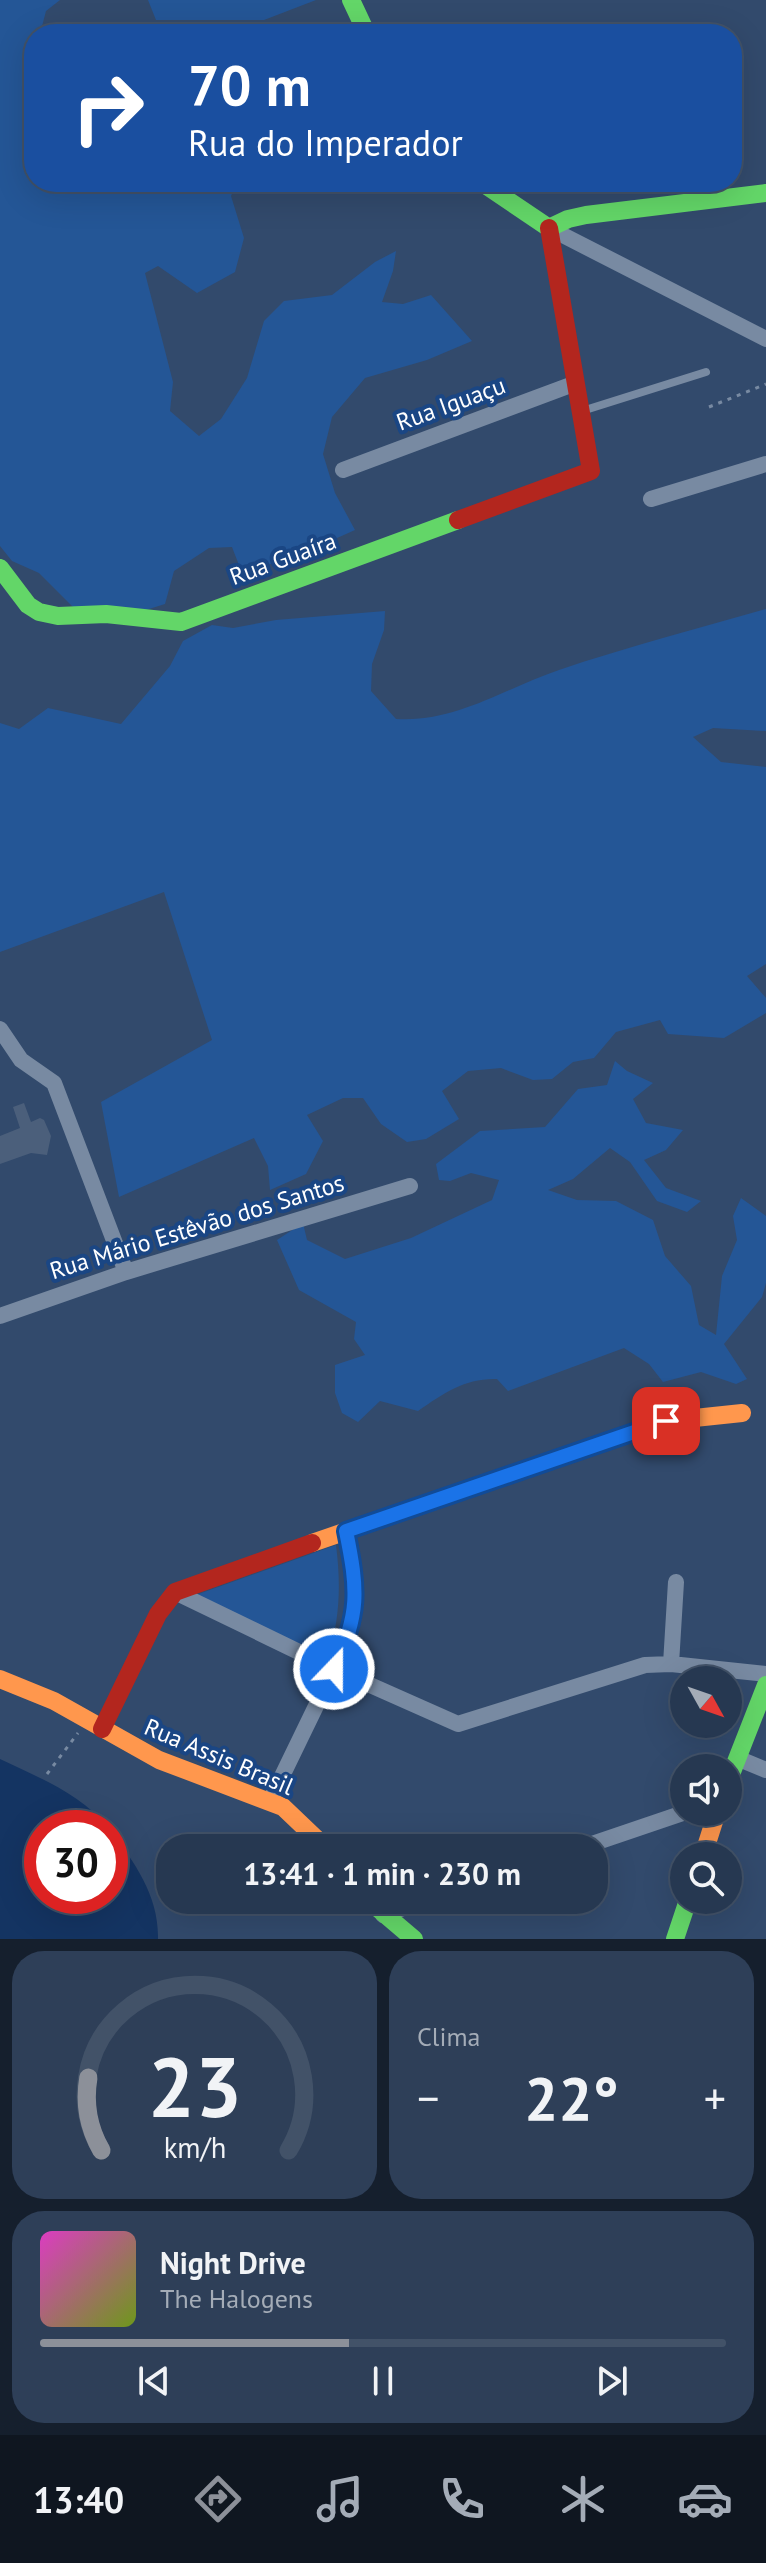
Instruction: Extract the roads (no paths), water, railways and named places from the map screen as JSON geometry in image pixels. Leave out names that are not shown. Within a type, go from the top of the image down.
[{"type":"street","points":[[351,0],[362,24]]},
{"type":"street","points":[[496,192],[549,228],[766,339]]},
{"type":"street","points":[[549,228],[586,215],[766,193]]},
{"type":"street","points":[[549,228],[581,411]]},
{"type":"street","name":"Rua Iguaçu","points":[[343,470],[576,383]]},
{"type":"street","name":"Rua Guaíra","points":[[0,568],[28,605],[39,612],[58,616],[116,615],[181,622],[591,471],[581,411]]},
{"type":"street","points":[[651,499],[766,464]]},
{"type":"street","points":[[0,1029],[21,1060],[54,1083],[126,1272]]},
{"type":"street","name":"Rua Mário Estêvão dos Santos","points":[[0,1316],[126,1272],[410,1186]]},
{"type":"street","points":[[95,1724],[158,1614],[175,1592],[666,1421],[742,1413]]},
{"type":"street","points":[[270,1801],[347,1642],[356,1589],[346,1531]]},
{"type":"street","points":[[671,1664],[676,1582]]},
{"type":"street","points":[[175,1592],[334,1669],[458,1724],[645,1665],[671,1664],[766,1674]]},
{"type":"street","name":"Rua Assis Brasil","points":[[0,1679],[54,1701],[159,1760],[270,1801],[294,1816],[312,1834]]},
{"type":"street","points":[[739,1754],[766,1685]]},
{"type":"street","points":[[742,1760],[766,1770]]},
{"type":"street","points":[[608,1838],[670,1817]]},
{"type":"street","points":[[675,1939],[683,1914]]},
{"type":"street","points":[[383,1915],[414,1939]]},
{"type":"lane","points":[[581,411],[706,372]]}]
